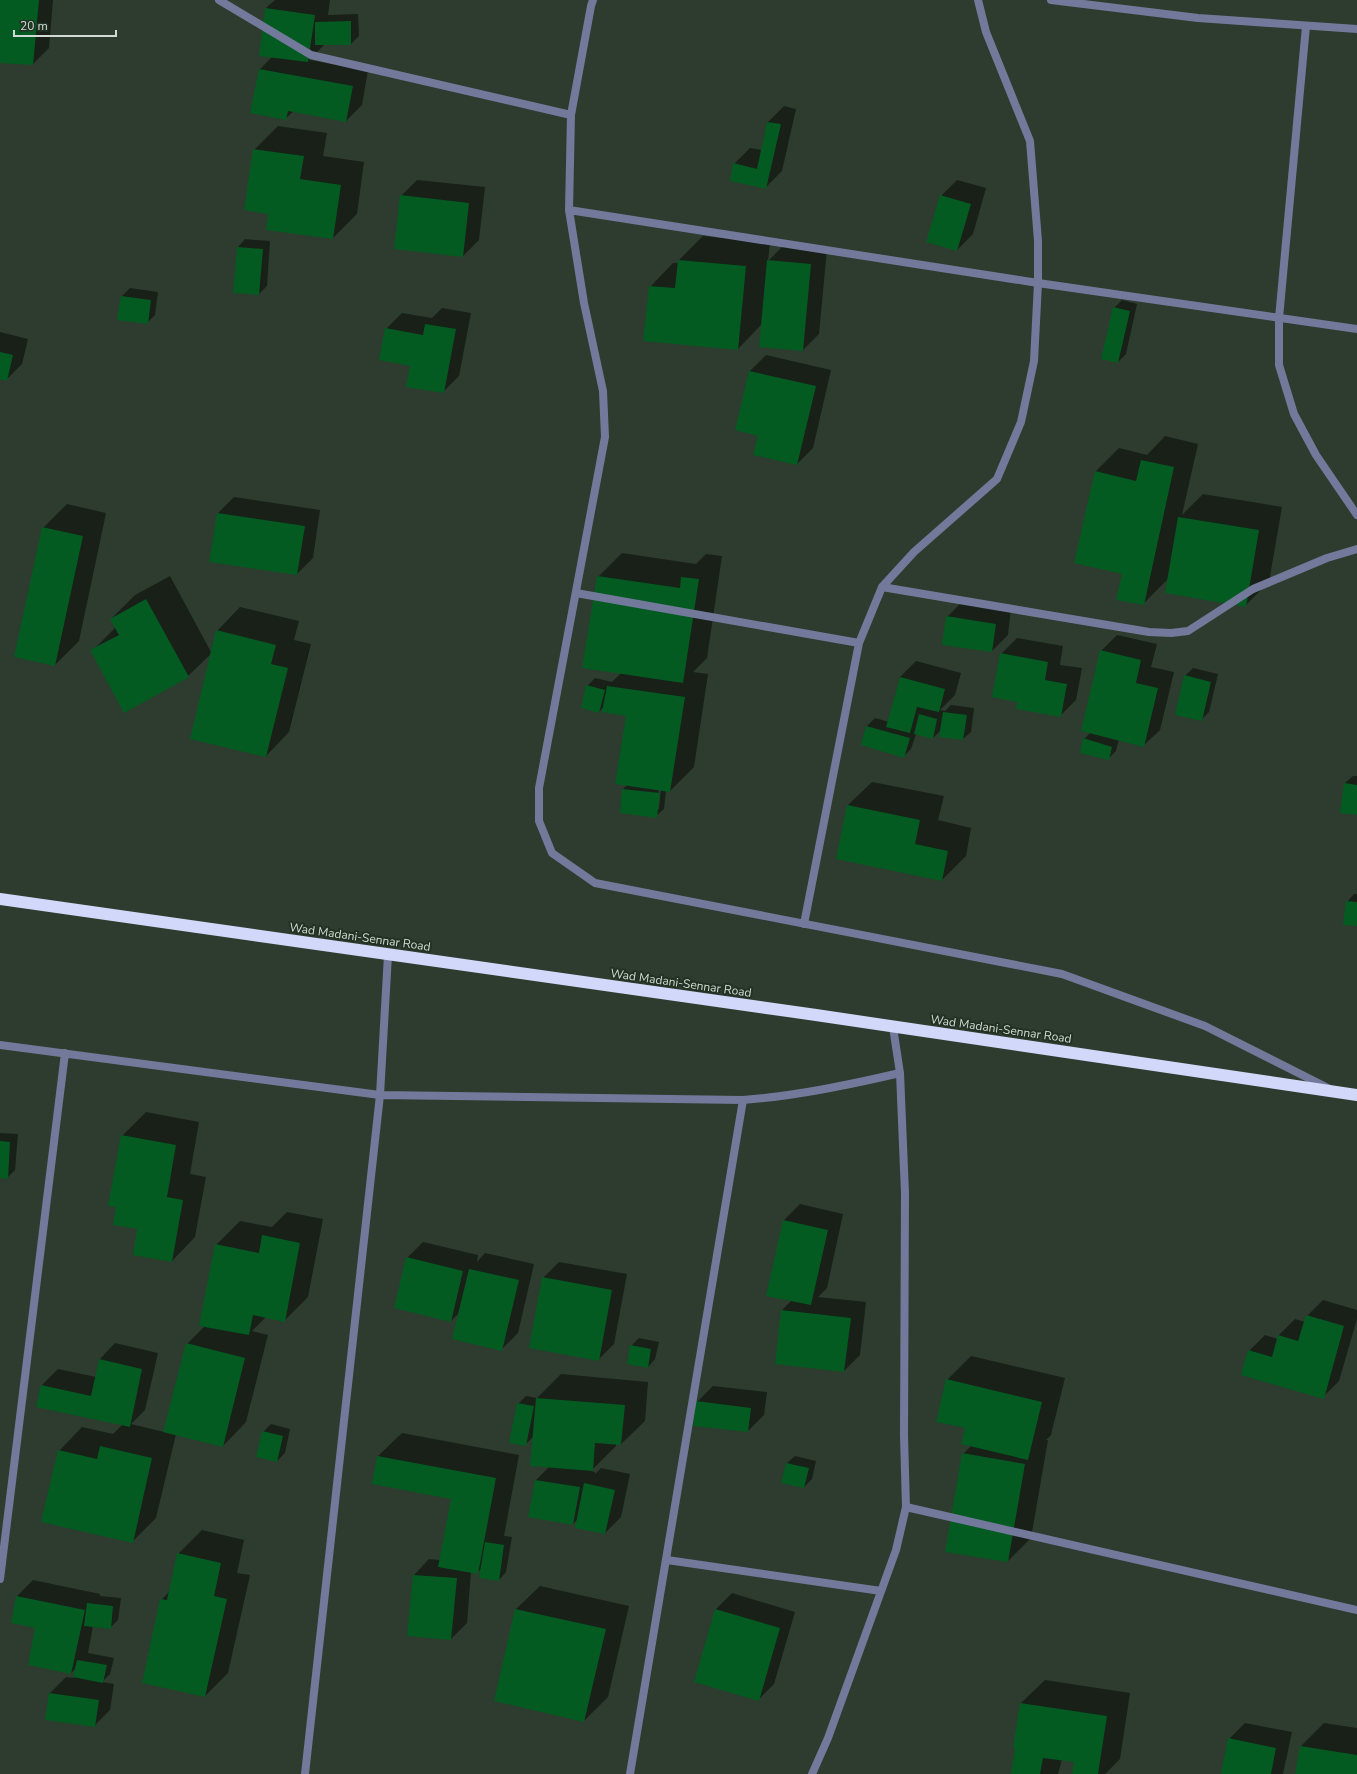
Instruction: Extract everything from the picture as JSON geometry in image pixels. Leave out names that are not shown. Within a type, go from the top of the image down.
[{"type":"highway","name":"Wad Madani-Sennar Road","points":[[0,900],[893,1027],[1357,1095]]},
{"type":"street","points":[[219,0],[311,55],[571,115]]},
{"type":"street","points":[[593,0],[571,115],[569,210],[584,303],[603,391],[605,437],[539,788],[539,820],[552,853],[595,883],[1062,974],[1205,1026],[1338,1093]]},
{"type":"street","points":[[804,924],[859,643],[882,587],[914,552],[998,479],[1021,422],[1034,361],[1038,283],[1038,241],[1030,141],[986,32],[978,0]]},
{"type":"street","points":[[1051,0],[1198,18],[1357,29]]},
{"type":"street","points":[[1306,26],[1279,318],[1279,365],[1294,414],[1316,455],[1357,515]]},
{"type":"street","points":[[569,210],[1038,283],[1357,329]]},
{"type":"street","points":[[882,587],[1149,632],[1172,633],[1188,630],[1253,589],[1327,558],[1357,549]]},
{"type":"street","points":[[576,593],[859,643]]},
{"type":"street","points":[[306,1774],[380,1095],[388,955]]},
{"type":"street","points":[[812,1774],[828,1738],[896,1550],[906,1507],[904,1436],[905,1193],[900,1073],[893,1027]]},
{"type":"street","points":[[0,1045],[380,1095],[743,1100],[773,1098],[836,1087],[900,1073]]},
{"type":"street","points":[[0,1579],[65,1053]]},
{"type":"street","points":[[630,1774],[743,1100]]},
{"type":"street","points":[[906,1507],[1357,1610]]},
{"type":"street","points":[[667,1560],[881,1590]]},
{"type":"building","points":[[0,0],[39,0],[33,65],[0,63]]},
{"type":"building","points":[[265,8],[315,15],[308,62],[259,56]]},
{"type":"building","points":[[351,21],[351,45],[315,45],[315,22]]},
{"type":"building","points":[[259,69],[353,86],[346,122],[288,111],[286,120],[250,113]]},
{"type":"building","points":[[767,122],[781,124],[766,189],[730,181],[733,163],[757,169]]},
{"type":"building","points":[[253,149],[304,156],[300,179],[341,185],[333,239],[266,230],[268,214],[244,210]]},
{"type":"building","points":[[400,195],[469,203],[463,257],[394,249]]},
{"type":"building","points":[[940,195],[971,204],[957,251],[926,242]]},
{"type":"building","points":[[237,247],[263,249],[259,295],[233,293]]},
{"type":"building","points":[[678,260],[746,266],[738,350],[643,341],[649,286],[675,288]]},
{"type":"building","points":[[767,260],[811,264],[803,351],[759,347]]},
{"type":"building","points":[[121,296],[151,300],[148,324],[117,320]]},
{"type":"building","points":[[1113,307],[1130,311],[1118,363],[1101,359]]},
{"type":"building","points":[[425,324],[456,329],[444,393],[406,387],[410,366],[379,360],[385,328],[423,335]]},
{"type":"building","points":[[0,352],[13,355],[7,381],[0,379]]},
{"type":"building","points":[[749,371],[816,386],[797,465],[753,455],[758,436],[735,430]]},
{"type":"building","points":[[1141,460],[1174,467],[1144,605],[1116,600],[1122,574],[1074,563],[1095,471],[1136,481]]},
{"type":"building","points":[[217,513],[305,526],[297,575],[209,562]]},
{"type":"building","points":[[1178,517],[1259,530],[1246,607],[1165,593]]},
{"type":"building","points":[[42,527],[83,536],[55,666],[14,657]]},
{"type":"building","points":[[597,576],[680,588],[681,577],[699,579],[683,683],[582,668]]},
{"type":"building","points":[[146,599],[189,677],[124,713],[90,650],[119,635],[110,619]]},
{"type":"building","points":[[946,616],[996,624],[992,652],[942,645]]},
{"type":"building","points":[[216,630],[276,645],[271,664],[288,668],[266,757],[190,739]]},
{"type":"building","points":[[1100,650],[1141,660],[1136,683],[1158,688],[1144,747],[1081,731]]},
{"type":"building","points":[[1000,653],[1048,662],[1045,680],[1067,684],[1061,717],[1016,709],[1017,702],[992,697]]},
{"type":"building","points":[[1184,675],[1211,682],[1202,721],[1175,715]]},
{"type":"building","points":[[900,677],[945,689],[939,712],[917,707],[910,733],[886,727]]},
{"type":"building","points":[[586,685],[605,690],[599,713],[581,708]]},
{"type":"building","points":[[607,686],[685,697],[670,792],[615,784],[626,716],[602,712]]},
{"type":"building","points":[[943,712],[967,715],[963,740],[939,737]]},
{"type":"building","points":[[919,714],[937,719],[933,739],[914,734]]},
{"type":"building","points":[[866,726],[910,738],[904,758],[861,745]]},
{"type":"building","points":[[1083,738],[1112,747],[1109,760],[1080,753]]},
{"type":"building","points":[[1344,783],[1357,785],[1357,815],[1340,813]]},
{"type":"building","points":[[622,789],[660,793],[657,818],[620,813]]},
{"type":"building","points":[[847,805],[920,820],[915,844],[948,851],[942,881],[836,859]]},
{"type":"building","points":[[1346,901],[1357,902],[1357,926],[1343,925]]},
{"type":"building","points":[[121,1135],[176,1145],[167,1197],[183,1200],[172,1262],[133,1255],[137,1229],[113,1225],[116,1207],[108,1206]]},
{"type":"building","points":[[0,1141],[10,1142],[8,1179],[0,1178]]},
{"type":"building","points":[[783,1220],[828,1230],[811,1305],[766,1296]]},
{"type":"building","points":[[262,1235],[300,1243],[285,1322],[253,1315],[249,1335],[199,1326],[215,1244],[259,1253]]},
{"type":"building","points":[[406,1257],[463,1271],[451,1322],[394,1308]]},
{"type":"building","points":[[469,1269],[519,1280],[502,1351],[452,1339]]},
{"type":"building","points":[[542,1277],[612,1290],[599,1361],[529,1348]]},
{"type":"building","points":[[781,1310],[851,1318],[844,1372],[775,1364]]},
{"type":"building","points":[[1306,1315],[1344,1326],[1324,1399],[1241,1375],[1248,1350],[1272,1357],[1278,1335],[1298,1341]]},
{"type":"building","points":[[186,1343],[245,1358],[223,1447],[163,1432]]},
{"type":"building","points":[[630,1345],[651,1349],[648,1368],[627,1364]]},
{"type":"building","points":[[99,1359],[142,1369],[130,1427],[36,1407],[41,1385],[91,1396]]},
{"type":"building","points":[[946,1379],[1042,1402],[1028,1460],[961,1444],[965,1428],[936,1422]]},
{"type":"building","points":[[536,1398],[625,1405],[621,1445],[595,1443],[593,1471],[530,1466]]},
{"type":"building","points":[[696,1401],[751,1408],[748,1432],[693,1426]]},
{"type":"building","points":[[517,1403],[534,1406],[526,1446],[509,1443]]},
{"type":"building","points":[[262,1431],[283,1436],[277,1462],[256,1457]]},
{"type":"building","points":[[100,1446],[152,1458],[133,1543],[41,1522],[58,1450],[97,1459]]},
{"type":"building","points":[[962,1453],[1025,1464],[1008,1562],[945,1552]]},
{"type":"building","points":[[377,1456],[496,1478],[478,1574],[438,1567],[451,1499],[372,1484]]},
{"type":"building","points":[[786,1463],[809,1468],[804,1488],[781,1483]]},
{"type":"building","points":[[535,1480],[580,1487],[573,1525],[528,1517]]},
{"type":"building","points":[[584,1483],[615,1490],[605,1534],[575,1528]]},
{"type":"building","points":[[485,1542],[504,1545],[499,1581],[479,1578]]},
{"type":"building","points":[[177,1553],[221,1563],[214,1596],[227,1599],[205,1697],[142,1683],[160,1599],[167,1600]]},
{"type":"building","points":[[413,1575],[457,1578],[451,1640],[407,1636]]},
{"type":"building","points":[[16,1596],[85,1610],[71,1674],[28,1665],[35,1628],[11,1623]]},
{"type":"building","points":[[87,1603],[113,1606],[111,1629],[84,1626]]},
{"type":"building","points":[[515,1609],[606,1629],[584,1722],[494,1701]]},
{"type":"building","points":[[715,1609],[780,1628],[759,1701],[694,1682]]},
{"type":"building","points":[[77,1660],[107,1665],[103,1683],[73,1677]]},
{"type":"building","points":[[49,1693],[99,1700],[95,1727],[45,1720]]},
{"type":"building","points":[[1020,1703],[1107,1716],[1098,1774],[1072,1774],[1074,1762],[1043,1758],[1040,1774],[1011,1774],[1015,1748],[1013,1747]]},
{"type":"building","points":[[1228,1738],[1276,1748],[1271,1774],[1221,1774]]},
{"type":"building","points":[[1300,1746],[1357,1755],[1357,1774],[1295,1774]]}]
